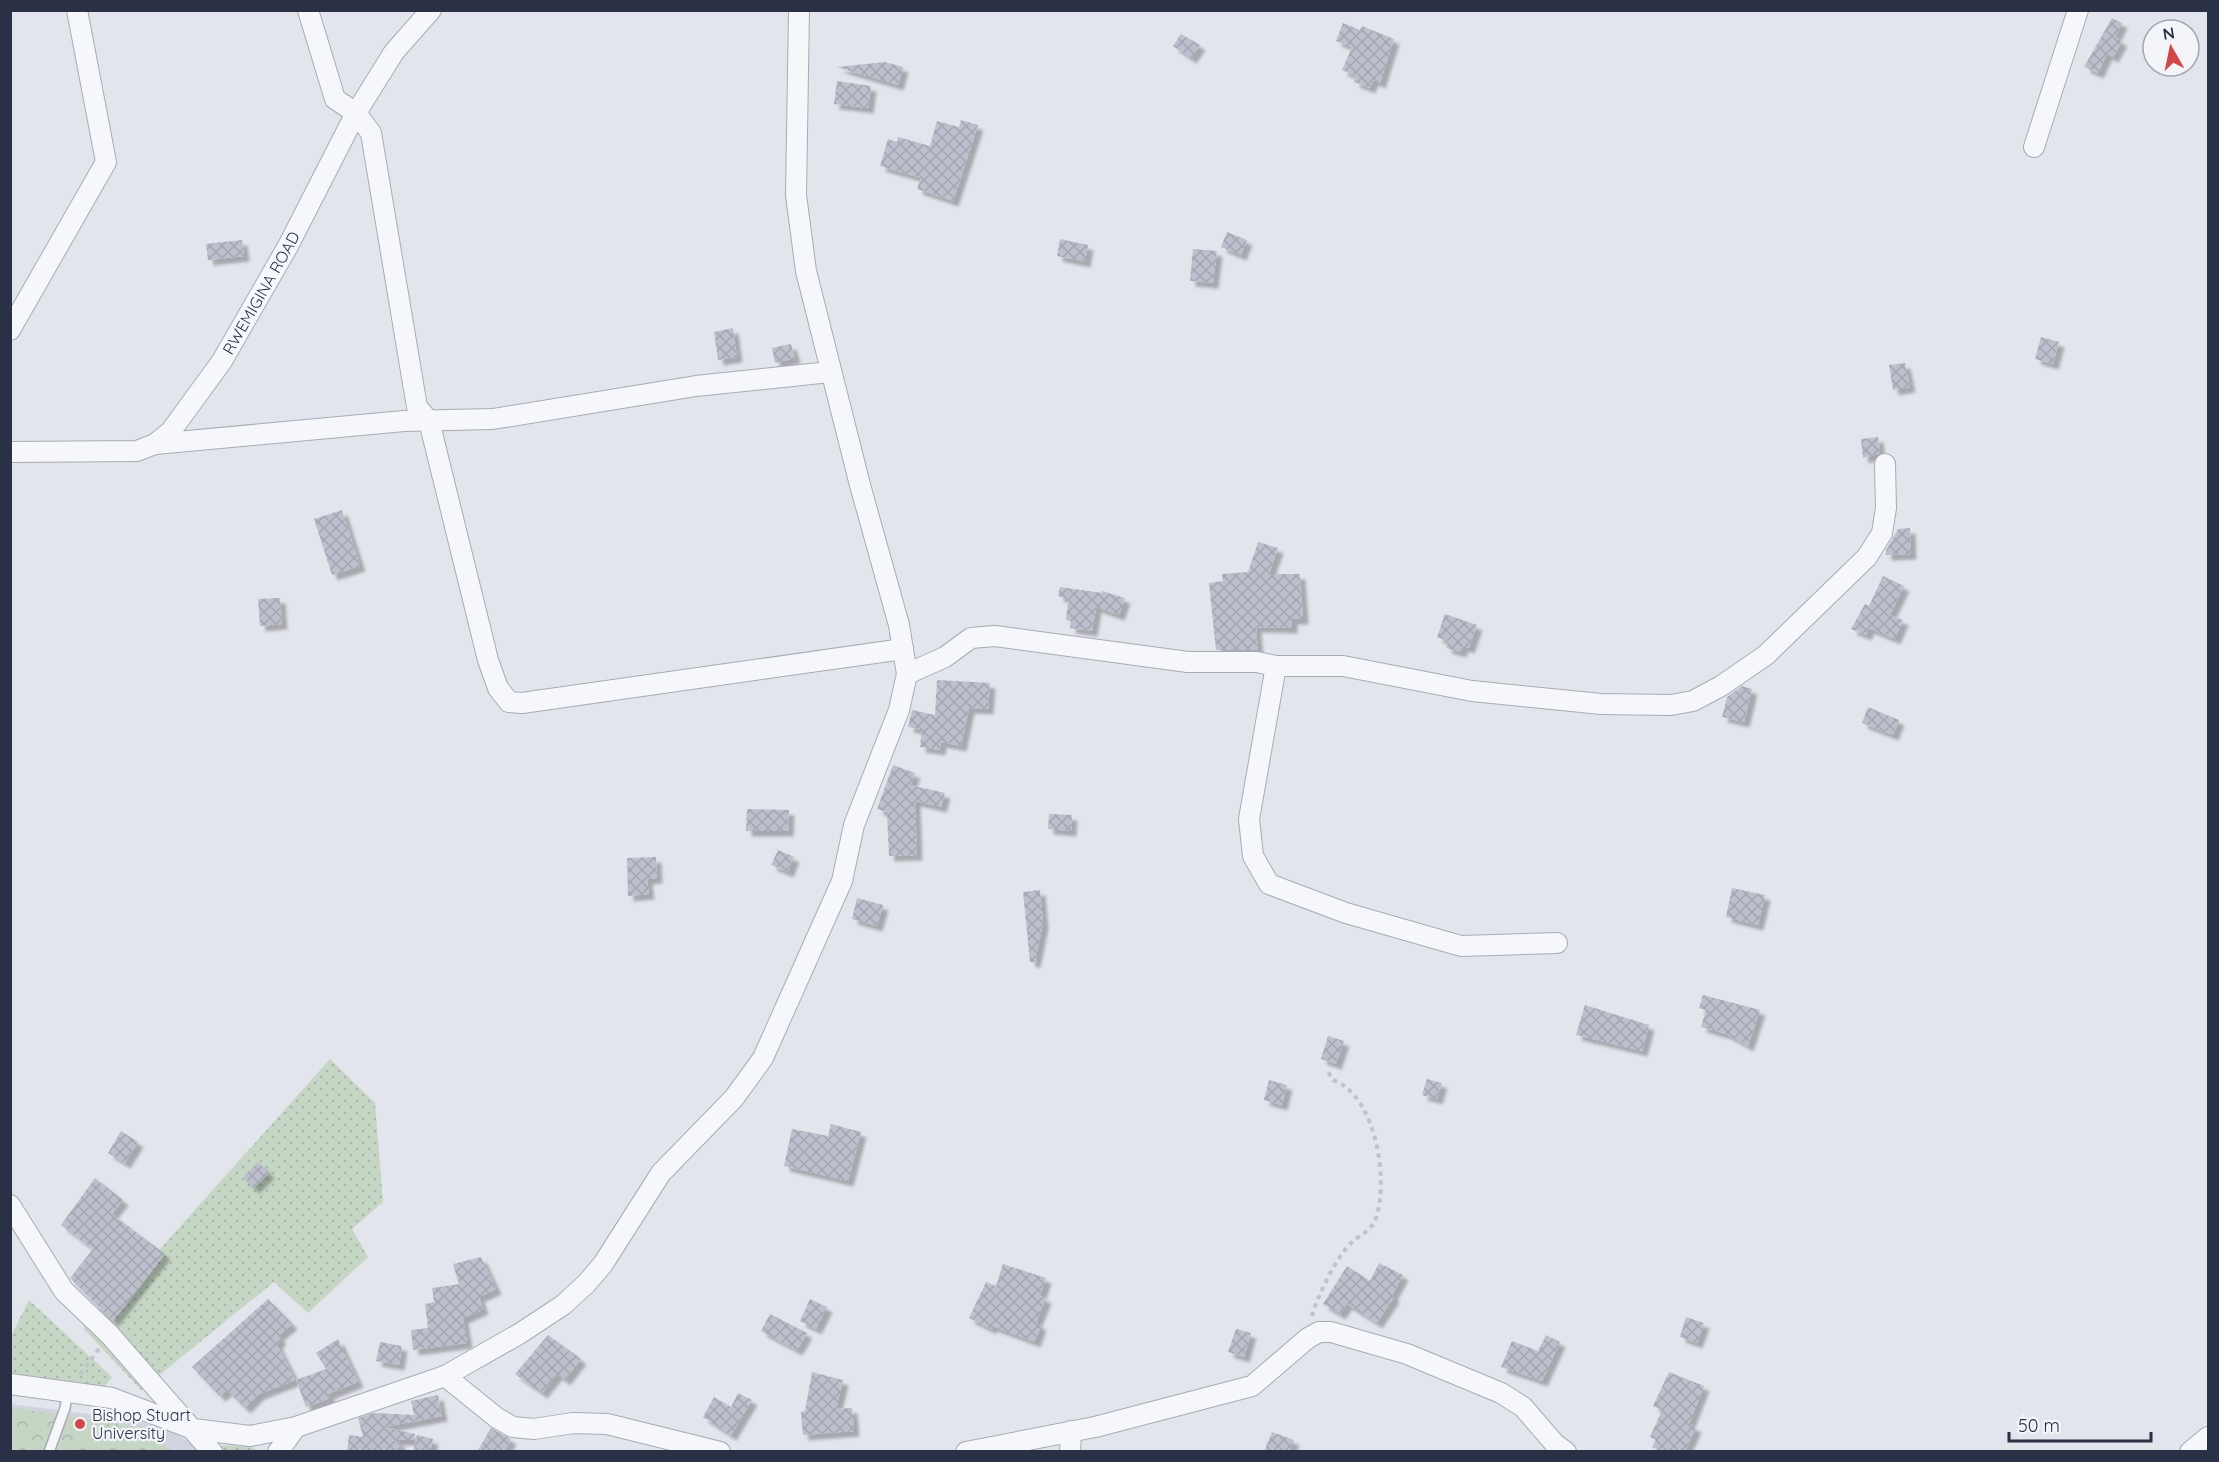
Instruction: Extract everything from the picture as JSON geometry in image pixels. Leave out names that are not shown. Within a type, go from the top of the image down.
[{"type":"street","points":[[10,330],[106,162],[77,10]]},
{"type":"street","points":[[308,10],[335,99],[356,113],[371,133],[417,407],[429,421],[488,660],[498,688],[509,702],[522,704],[903,649]]},
{"type":"street","name":"RWEMIGINA ROAD","points":[[10,452],[137,451],[155,444],[171,431],[222,361],[288,246],[356,113],[394,52],[431,10]]},
{"type":"street","points":[[10,1384],[68,1390],[112,1398],[192,1429],[250,1436],[296,1427],[445,1376],[519,1334],[563,1305],[586,1284],[603,1264],[661,1173],[734,1098],[763,1058],[842,882],[854,825],[899,710],[907,674],[899,625],[830,372],[806,271],[796,195],[799,10]]},
{"type":"street","points":[[2034,147],[2078,10]]},
{"type":"street","points":[[155,444],[404,421],[493,419],[696,386],[830,372]]},
{"type":"street","points":[[907,674],[945,657],[971,638],[995,636],[1188,662],[1343,666],[1472,691],[1601,704],[1671,705],[1693,700],[1721,686],[1766,655],[1867,557],[1882,533],[1886,508],[1885,464]]},
{"type":"street","points":[[1276,666],[1249,819],[1253,856],[1269,884],[1346,913],[1461,946],[1557,943]]},
{"type":"street","points":[[10,1205],[64,1291],[110,1335],[212,1452]]},
{"type":"street","points":[[966,1452],[1071,1431],[1252,1386],[1308,1338],[1319,1332],[1331,1332],[1407,1354],[1501,1393],[1523,1407],[1555,1444],[1566,1452]]},
{"type":"street","points":[[445,1376],[497,1418],[513,1427],[534,1429],[573,1423],[607,1424],[720,1452]]},
{"type":"street","points":[[278,1452],[296,1427]]},
{"type":"street","points":[[1070,1452],[1071,1431]]},
{"type":"street","points":[[2190,1452],[2208,1437]]},
{"type":"lane","points":[[49,1452],[65,1408],[68,1390]]},
{"type":"path","points":[[1308,1338],[1313,1312],[1337,1261],[1350,1244],[1369,1229],[1376,1220],[1379,1203],[1378,1152],[1374,1132],[1356,1095],[1343,1084],[1333,1080],[1328,1071]]},
{"type":"path","points":[[68,1390],[110,1335]]},
{"type":"shaded area","name":"Bishop Stuart University","points":[[11,1404],[128,1419],[171,1430],[195,1446],[198,1451],[11,1452]]},
{"type":"green space","points":[[330,1059],[375,1103],[383,1202],[352,1229],[368,1257],[308,1313],[274,1282],[141,1390],[83,1328],[159,1250]]},
{"type":"green space","points":[[29,1300],[112,1377],[101,1391],[11,1385],[11,1336]]},
{"type":"green space","name":"Bishop Stuart University","points":[[10,1407],[143,1428],[172,1451],[11,1451]]},
{"type":"green space","points":[[201,1445],[252,1446],[257,1451],[204,1451]]},
{"type":"building","points":[[2112,18],[2122,23],[2115,37],[2122,41],[2113,57],[2107,54],[2098,73],[2084,67]]},
{"type":"building","points":[[1343,23],[1360,30],[1362,26],[1394,39],[1380,83],[1373,80],[1370,88],[1354,82],[1356,76],[1342,70],[1352,47],[1336,41]]},
{"type":"building","points":[[1181,34],[1200,45],[1191,58],[1173,46]]},
{"type":"building","points":[[885,62],[903,67],[898,85],[837,67]]},
{"type":"building","points":[[837,81],[871,86],[868,108],[834,104]]},
{"type":"building","points":[[961,120],[978,125],[953,201],[917,189],[921,178],[880,166],[888,139],[897,142],[898,137],[930,146],[937,121],[959,127]]},
{"type":"building","points":[[1227,232],[1247,240],[1241,255],[1221,247]]},
{"type":"building","points":[[1060,239],[1088,245],[1085,262],[1057,256]]},
{"type":"building","points":[[242,240],[244,256],[208,260],[206,244]]},
{"type":"building","points":[[1193,249],[1217,251],[1213,283],[1190,281]]},
{"type":"building","points":[[733,328],[737,357],[718,360],[714,332]]},
{"type":"building","points":[[2041,337],[2059,342],[2053,364],[2035,359]]},
{"type":"building","points":[[791,344],[795,358],[775,363],[772,348]]},
{"type":"building","points":[[1905,363],[1910,387],[1893,390],[1889,365]]},
{"type":"building","points":[[1878,437],[1880,453],[1863,458],[1861,439]]},
{"type":"building","points":[[342,510],[360,566],[332,575],[314,519]]},
{"type":"building","points":[[1910,528],[1911,554],[1886,555],[1886,550],[1898,529]]},
{"type":"building","points":[[1258,542],[1278,548],[1269,574],[1300,574],[1303,619],[1292,619],[1292,628],[1256,627],[1258,650],[1216,650],[1209,583],[1223,581],[1222,574],[1248,572]]},
{"type":"building","points":[[1883,576],[1904,586],[1890,615],[1903,620],[1895,639],[1869,628],[1866,635],[1851,629],[1865,604],[1869,606]]},
{"type":"building","points":[[1060,587],[1102,593],[1102,591],[1125,598],[1119,615],[1096,607],[1092,631],[1070,628],[1071,621],[1066,620],[1068,602],[1074,601],[1058,596]]},
{"type":"building","points":[[280,598],[282,624],[260,626],[258,599]]},
{"type":"building","points":[[1445,614],[1477,625],[1469,648],[1463,646],[1461,652],[1446,648],[1448,641],[1437,637]]},
{"type":"building","points":[[937,680],[990,683],[988,709],[969,708],[961,746],[941,742],[940,750],[920,747],[922,730],[908,727],[912,710],[935,715]]},
{"type":"building","points":[[1742,686],[1752,689],[1744,722],[1722,717],[1727,697]]},
{"type":"building","points":[[1868,707],[1899,720],[1893,735],[1862,723]]},
{"type":"building","points":[[893,765],[915,773],[910,785],[945,793],[941,807],[915,801],[917,855],[889,856],[887,812],[877,809]]},
{"type":"building","points":[[747,809],[789,810],[788,831],[746,831]]},
{"type":"building","points":[[1049,814],[1072,815],[1071,831],[1048,829]]},
{"type":"building","points":[[778,850],[794,857],[788,872],[771,865]]},
{"type":"building","points":[[656,857],[657,878],[647,879],[649,894],[628,896],[627,858]]},
{"type":"building","points":[[1732,888],[1765,895],[1758,925],[1726,917]]},
{"type":"building","points":[[1040,890],[1043,923],[1035,962],[1030,962],[1023,892]]},
{"type":"building","points":[[857,898],[883,905],[877,926],[852,919]]},
{"type":"building","points":[[1703,995],[1760,1010],[1748,1046],[1726,1034],[1701,1027],[1706,1010],[1699,1008]]},
{"type":"building","points":[[1585,1005],[1649,1025],[1642,1051],[1576,1035]]},
{"type":"building","points":[[1328,1036],[1344,1041],[1336,1064],[1321,1059]]},
{"type":"building","points":[[1427,1079],[1442,1083],[1437,1099],[1422,1095]]},
{"type":"building","points":[[1269,1080],[1287,1085],[1282,1105],[1264,1100]]},
{"type":"building","points":[[831,1124],[861,1132],[848,1181],[784,1166],[792,1129],[828,1136]]},
{"type":"building","points":[[121,1131],[138,1142],[125,1163],[108,1153]]},
{"type":"building","points":[[258,1162],[269,1173],[254,1188],[243,1177]]},
{"type":"building","points":[[95,1178],[123,1200],[112,1214],[165,1254],[113,1321],[70,1278],[93,1249],[61,1225]]},
{"type":"building","points":[[481,1257],[496,1289],[479,1297],[483,1309],[463,1318],[467,1343],[413,1350],[411,1330],[428,1328],[425,1304],[434,1302],[432,1288],[459,1284],[453,1264]]},
{"type":"building","points":[[1379,1263],[1403,1275],[1392,1295],[1394,1297],[1377,1323],[1347,1304],[1340,1314],[1323,1304],[1347,1266],[1370,1281]]},
{"type":"building","points":[[1003,1264],[1046,1278],[1040,1296],[1046,1298],[1036,1323],[1041,1325],[1035,1342],[992,1326],[991,1329],[969,1318],[986,1282],[996,1286]]},
{"type":"building","points":[[268,1299],[292,1324],[278,1336],[281,1339],[277,1344],[295,1380],[259,1394],[245,1408],[227,1390],[220,1396],[192,1367]]},
{"type":"building","points":[[810,1299],[827,1307],[816,1329],[800,1321]]},
{"type":"building","points":[[770,1314],[807,1333],[797,1350],[761,1331]]},
{"type":"building","points":[[1686,1317],[1704,1323],[1697,1343],[1680,1337]]},
{"type":"building","points":[[1236,1329],[1251,1333],[1244,1357],[1228,1352]]},
{"type":"building","points":[[548,1335],[581,1359],[565,1380],[557,1374],[542,1393],[515,1374]]},
{"type":"building","points":[[1546,1335],[1560,1342],[1542,1381],[1501,1367],[1512,1341],[1538,1351]]},
{"type":"building","points":[[338,1339],[358,1382],[328,1394],[330,1398],[306,1407],[296,1380],[326,1369],[316,1353]]},
{"type":"building","points":[[380,1342],[402,1346],[399,1365],[376,1361]]},
{"type":"building","points":[[812,1372],[843,1380],[836,1409],[852,1408],[854,1431],[803,1435],[801,1412],[805,1411]]},
{"type":"building","points":[[1669,1372],[1704,1386],[1689,1424],[1696,1427],[1685,1452],[1662,1452],[1652,1447],[1656,1440],[1650,1437],[1662,1410],[1653,1406]]},
{"type":"building","points":[[738,1393],[752,1400],[731,1435],[703,1417],[714,1397],[731,1407]]},
{"type":"building","points":[[438,1395],[442,1416],[384,1427],[415,1434],[414,1440],[391,1440],[400,1442],[400,1452],[347,1452],[349,1435],[363,1437],[358,1418],[373,1413],[414,1415],[411,1401]]},
{"type":"building","points":[[491,1428],[511,1439],[504,1452],[477,1452]]},
{"type":"building","points":[[1272,1432],[1294,1440],[1289,1452],[1264,1452]]},
{"type":"building","points":[[417,1435],[433,1439],[430,1452],[413,1452]]},
{"type":"place","name":"Bishop Stuart University","points":[[80,1424]]}]
